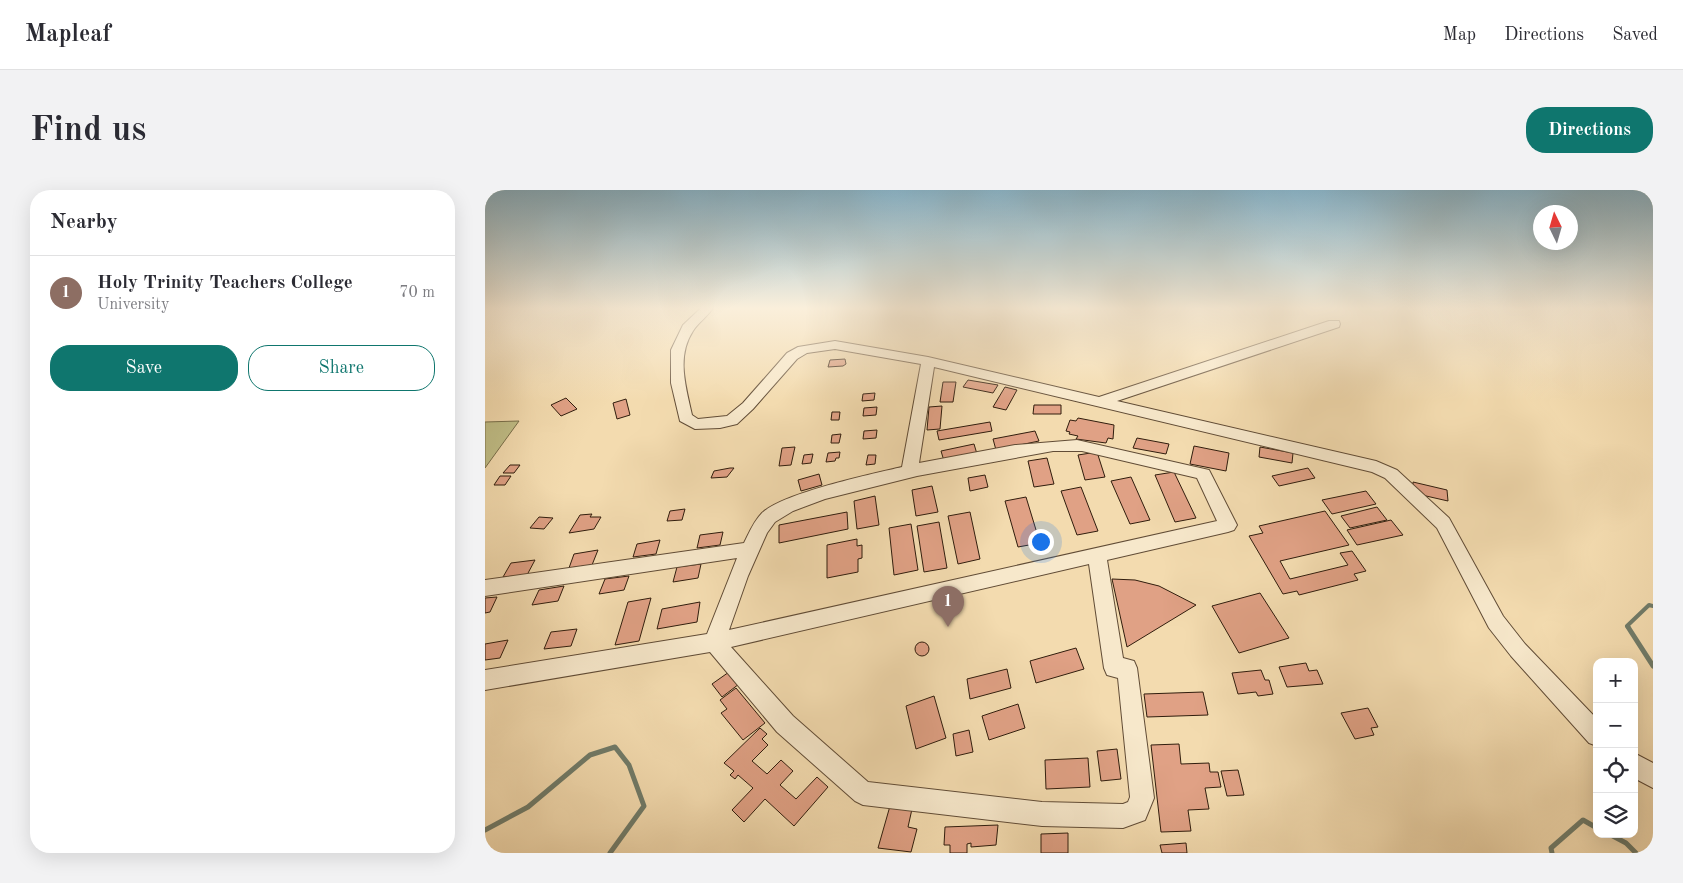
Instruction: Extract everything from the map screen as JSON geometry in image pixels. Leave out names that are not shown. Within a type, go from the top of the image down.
[{"type":"street","points":[[682,339],[675,365],[685,418],[695,424],[720,423],[732,420],[748,406],[792,356],[803,350],[835,345],[928,361],[1376,467],[1391,474],[1443,523],[1496,622],[1518,650],[1593,731]]},
{"type":"street","points":[[1101,401],[1289,339]]},
{"type":"street","points":[[910,471],[928,361]]},
{"type":"street","points":[[485,680],[714,642],[1097,557],[1228,525],[1203,474],[1078,445],[1058,445],[910,471],[810,496],[779,509],[769,518],[751,549],[714,642]]},
{"type":"street","points":[[485,588],[751,549]]},
{"type":"street","points":[[714,642],[785,724],[863,793],[1042,814],[1123,816],[1135,812],[1142,798],[1127,668],[1114,668],[1097,557]]},
{"type":"street","points":[[1638,767],[1653,776]]},
{"type":"shaded area","points":[[519,421],[485,468],[485,422]]},
{"type":"building","points":[[845,359],[846,364],[843,366],[828,367],[830,360]]},
{"type":"building","points":[[968,380],[998,385],[993,393],[963,387]]},
{"type":"building","points":[[943,382],[956,382],[953,402],[940,402]]},
{"type":"building","points":[[1005,387],[1017,390],[1006,410],[993,407]]},
{"type":"building","points":[[875,393],[874,400],[862,401],[863,394]]},
{"type":"building","points":[[566,398],[577,409],[561,416],[551,405]]},
{"type":"building","points":[[626,399],[630,415],[617,419],[613,403]]},
{"type":"building","points":[[1034,405],[1061,405],[1061,414],[1033,414]]},
{"type":"building","points":[[942,406],[940,429],[927,430],[929,407]]},
{"type":"building","points":[[877,407],[876,415],[863,416],[864,408]]},
{"type":"building","points":[[832,412],[840,412],[839,420],[831,420]]},
{"type":"building","points":[[1078,418],[1114,425],[1113,439],[1108,438],[1106,443],[1076,439],[1078,436],[1069,434],[1070,432],[1066,431],[1070,420],[1076,421]]},
{"type":"building","points":[[990,422],[992,431],[939,440],[937,431]]},
{"type":"building","points":[[877,430],[876,438],[863,439],[864,431]]},
{"type":"building","points":[[1035,431],[1039,441],[996,450],[993,439]]},
{"type":"building","points":[[841,434],[839,443],[831,443],[832,435]]},
{"type":"building","points":[[1137,438],[1169,444],[1166,454],[1133,448]]},
{"type":"building","points":[[974,444],[977,454],[944,461],[941,451]]},
{"type":"building","points":[[1194,446],[1229,453],[1226,471],[1190,464]]},
{"type":"building","points":[[795,447],[791,465],[779,466],[782,448]]},
{"type":"building","points":[[1260,447],[1293,453],[1292,463],[1259,457]]},
{"type":"building","points":[[840,452],[839,458],[836,458],[835,461],[826,462],[828,453]]},
{"type":"building","points":[[1097,452],[1105,477],[1085,480],[1078,455]]},
{"type":"building","points":[[813,454],[811,463],[802,464],[804,455]]},
{"type":"building","points":[[868,455],[876,455],[875,464],[866,465]]},
{"type":"building","points":[[1047,458],[1054,484],[1034,487],[1028,461]]},
{"type":"building","points":[[510,465],[520,465],[514,473],[503,473]]},
{"type":"building","points":[[734,468],[727,477],[711,478],[714,471]]},
{"type":"building","points":[[1308,468],[1315,478],[1279,486],[1272,476]]},
{"type":"building","points":[[1174,472],[1196,518],[1175,522],[1155,475]]},
{"type":"building","points":[[819,474],[822,485],[801,491],[798,480]]},
{"type":"building","points":[[985,475],[988,487],[970,491],[968,478]]},
{"type":"building","points":[[500,476],[511,476],[505,485],[494,485]]},
{"type":"building","points":[[1131,477],[1150,520],[1130,524],[1111,481]]},
{"type":"building","points":[[1413,482],[1447,490],[1448,501],[1413,493]]},
{"type":"building","points":[[932,486],[938,512],[916,516],[912,490]]},
{"type":"building","points":[[1081,487],[1098,531],[1077,535],[1061,491]]},
{"type":"building","points":[[1366,491],[1376,504],[1332,514],[1322,500]]},
{"type":"building","points":[[875,496],[879,525],[857,529],[854,501]]},
{"type":"building","points":[[1026,497],[1040,543],[1018,547],[1005,501]]},
{"type":"building","points":[[1377,507],[1387,520],[1350,528],[1341,516]]},
{"type":"building","points":[[685,509],[682,520],[667,521],[670,511]]},
{"type":"building","points":[[1325,511],[1349,545],[1280,561],[1290,579],[1348,565],[1340,553],[1352,551],[1366,571],[1354,574],[1358,580],[1299,595],[1297,591],[1283,594],[1249,536],[1263,533],[1259,526]]},
{"type":"building","points":[[847,512],[848,529],[779,543],[779,525]]},
{"type":"building","points":[[970,512],[980,559],[958,564],[948,516]]},
{"type":"building","points":[[592,514],[590,517],[601,517],[594,529],[569,533],[580,515]]},
{"type":"building","points":[[539,517],[553,518],[544,529],[530,528]]},
{"type":"building","points":[[1391,520],[1403,535],[1357,545],[1347,530]]},
{"type":"building","points":[[939,522],[947,568],[924,572],[917,526]]},
{"type":"building","points":[[911,524],[918,570],[894,575],[889,528]]},
{"type":"building","points":[[723,532],[720,545],[697,548],[700,535]]},
{"type":"building","points":[[857,539],[857,546],[862,545],[862,558],[858,559],[858,572],[827,578],[827,545]]},
{"type":"building","points":[[660,540],[656,554],[633,557],[637,544]]},
{"type":"building","points":[[598,550],[592,565],[569,568],[574,554]]},
{"type":"building","points":[[535,560],[527,575],[503,577],[511,563]]},
{"type":"building","points":[[701,564],[698,578],[673,582],[677,567]]},
{"type":"building","points":[[629,576],[624,590],[599,594],[605,579]]},
{"type":"building","points":[[1112,579],[1135,580],[1159,586],[1196,605],[1127,647]]},
{"type":"building","points":[[564,586],[558,601],[532,605],[539,590]]},
{"type":"building","points":[[1260,593],[1289,638],[1239,653],[1212,606]]},
{"type":"building","points":[[497,597],[490,612],[485,613],[485,598]]},
{"type":"building","points":[[651,598],[639,641],[615,645],[628,602]]},
{"type":"building","points":[[700,602],[697,622],[657,629],[662,609]]},
{"type":"building","points":[[577,629],[571,646],[544,649],[551,632]]},
{"type":"building","points":[[508,640],[500,658],[485,660],[485,644]]},
{"type":"building","points":[[919,642],[925,642],[929,649],[925,656],[919,656],[915,652],[915,646]]},
{"type":"building","points":[[1076,648],[1084,669],[1036,683],[1030,661]]},
{"type":"building","points":[[1306,663],[1309,671],[1317,670],[1323,684],[1287,687],[1279,667]]},
{"type":"building","points":[[1007,669],[1011,688],[970,699],[967,679]]},
{"type":"building","points":[[1261,670],[1265,680],[1269,680],[1273,694],[1258,696],[1256,692],[1238,694],[1232,673]]},
{"type":"building","points":[[729,672],[739,684],[722,697],[712,684]]},
{"type":"building","points":[[736,688],[765,723],[743,740],[721,713],[727,709],[720,700]]},
{"type":"building","points":[[1203,692],[1208,715],[1147,717],[1144,694]]},
{"type":"building","points":[[934,696],[946,738],[916,749],[906,706]]},
{"type":"building","points":[[1018,704],[1025,728],[989,740],[982,716]]},
{"type":"building","points":[[1368,708],[1378,727],[1371,728],[1374,735],[1355,739],[1341,713]]},
{"type":"building","points":[[760,728],[767,734],[762,739],[768,745],[752,761],[767,774],[781,760],[793,771],[780,785],[796,799],[817,777],[828,787],[794,826],[765,799],[744,822],[732,810],[753,788],[738,775],[735,779],[730,775],[734,771],[724,763]]},
{"type":"building","points":[[969,730],[973,752],[956,756],[953,734]]},
{"type":"building","points":[[1179,744],[1181,764],[1209,763],[1210,772],[1218,772],[1221,787],[1205,788],[1209,809],[1188,810],[1191,831],[1161,832],[1151,745]]},
{"type":"building","points":[[1117,749],[1121,779],[1101,781],[1097,751]]},
{"type":"building","points":[[1088,758],[1090,787],[1046,789],[1045,760]]},
{"type":"building","points":[[1238,770],[1244,795],[1227,796],[1221,771]]},
{"type":"building","points":[[890,806],[912,809],[908,827],[917,829],[911,852],[878,848]]},
{"type":"building","points":[[998,825],[996,845],[971,847],[971,843],[967,844],[967,853],[950,853],[950,845],[944,845],[945,827]]},
{"type":"building","points":[[1068,833],[1068,853],[1041,853],[1041,834]]},
{"type":"building","points":[[1186,843],[1187,853],[1162,853],[1160,845]]},
{"type":"waterway","points":[[1628,627],[1649,605],[1653,606]]},
{"type":"waterway","points":[[1628,627],[1653,666]]},
{"type":"waterway","points":[[485,830],[528,807],[590,755],[615,747],[629,765],[644,806],[610,853]]},
{"type":"waterway","points":[[1552,853],[1551,848],[1583,820],[1593,826]]},
{"type":"waterway","points":[[1617,838],[1626,843],[1636,853]]},
{"type":"place","name":"Holy Trinity Teachers College","points":[[948,627]]}]
